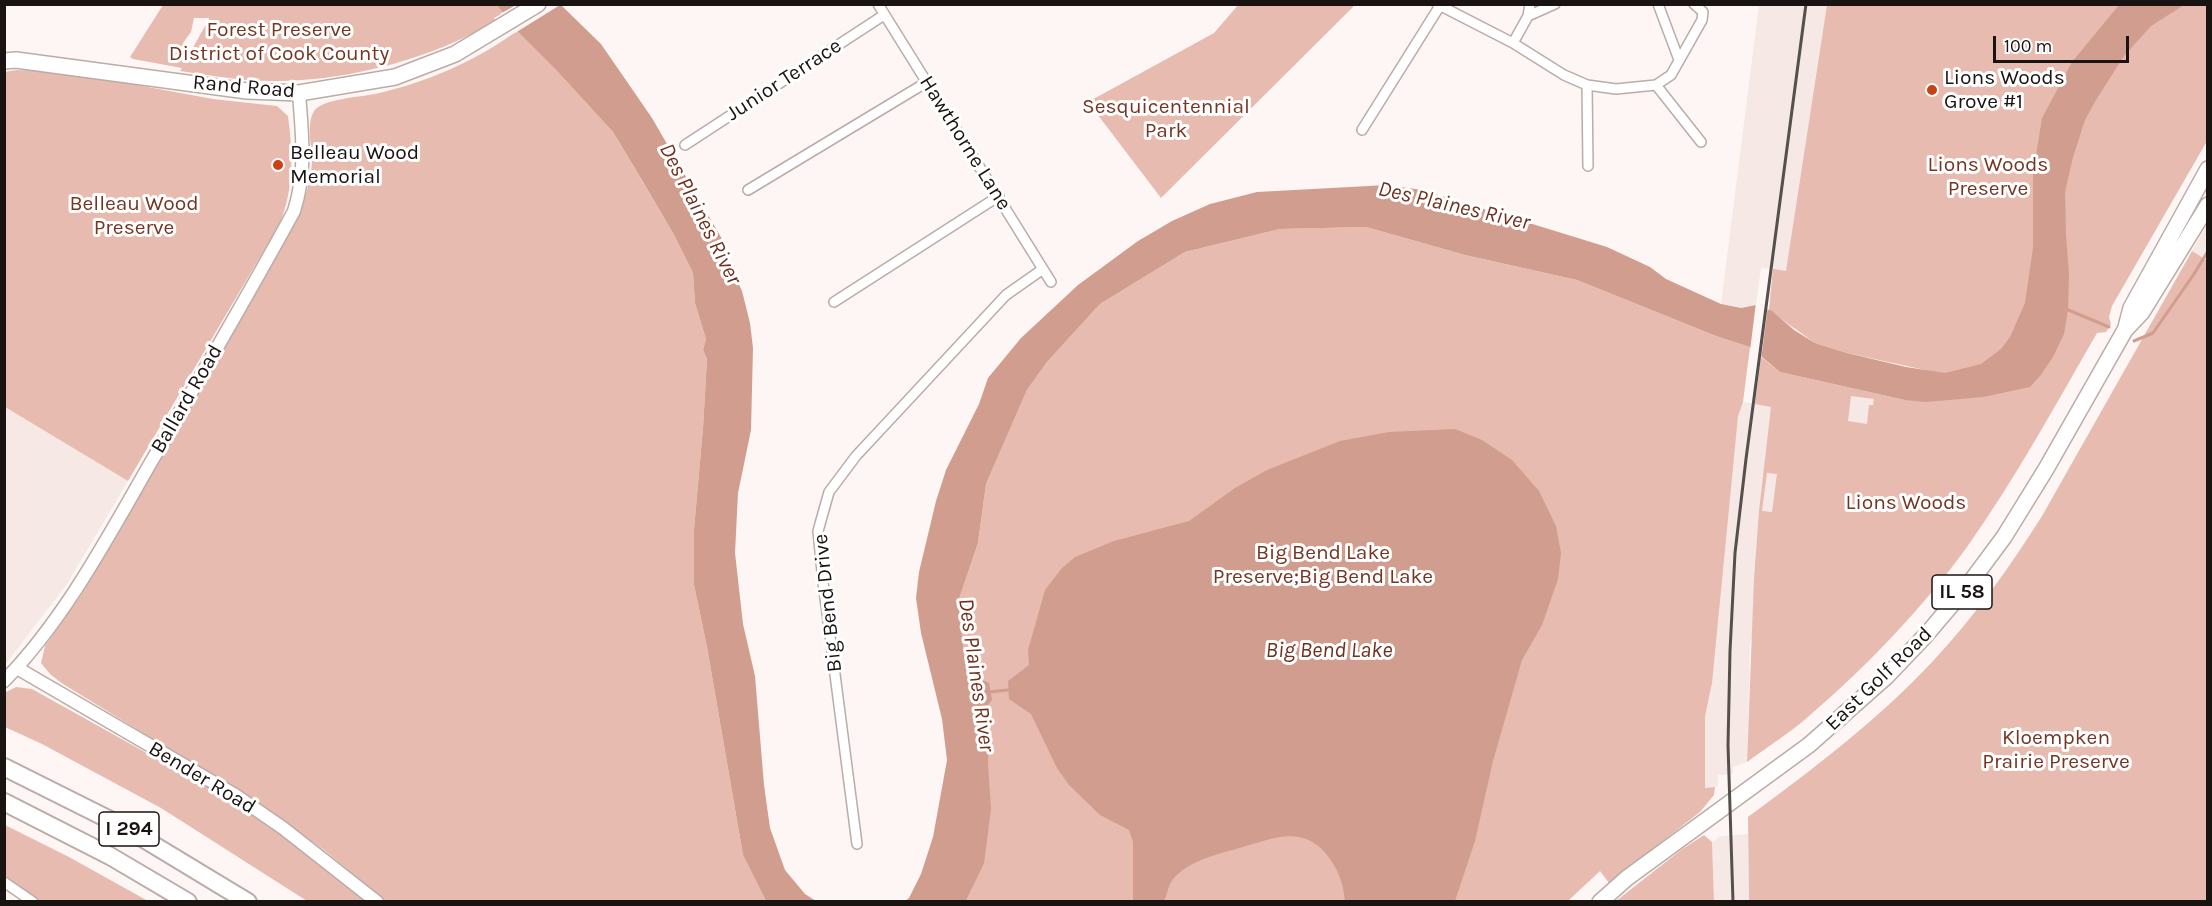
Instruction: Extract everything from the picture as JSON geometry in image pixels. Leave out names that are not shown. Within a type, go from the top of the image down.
[{"type":"highway","name":"I 294","points":[[4,767],[124,827],[248,902]]},
{"type":"highway","name":"I 294","points":[[4,802],[110,855],[188,902]]},
{"type":"main road","name":"Rand Road","points":[[4,61],[42,63],[247,91],[299,93],[395,77],[455,54],[538,4]]},
{"type":"main road","name":"East Golf Road","points":[[2125,330],[2131,308],[2208,169]]},
{"type":"main road","name":"East Golf Road","points":[[1600,902],[1646,865],[1809,745],[1886,677],[1926,636],[2004,537],[2125,330],[2142,312],[2206,211]]},
{"type":"street","name":"Hawthorne Lane","points":[[878,4],[1051,282]]},
{"type":"street","points":[[1513,43],[1528,16],[1530,4]]},
{"type":"street","points":[[1528,16],[1555,4]]},
{"type":"street","points":[[1658,4],[1679,60]]},
{"type":"street","points":[[1362,130],[1440,5],[1513,43],[1564,75],[1587,85],[1616,89],[1656,85],[1671,75],[1702,20],[1703,12],[1694,4]]},
{"type":"street","name":"Junior Terrace","points":[[685,145],[884,15]]},
{"type":"street","points":[[748,190],[927,82]]},
{"type":"street","points":[[1587,85],[1588,166]]},
{"type":"street","points":[[1656,85],[1701,142]]},
{"type":"street","name":"Ballard Road","points":[[4,681],[17,668],[62,610],[83,577],[134,493],[294,211],[304,163],[299,93]]},
{"type":"street","points":[[834,302],[999,196]]},
{"type":"street","points":[[2188,202],[2206,211]]},
{"type":"street","name":"Big Bend Drive","points":[[857,844],[818,531],[829,492],[856,456],[1006,295],[1043,269]]},
{"type":"street","name":"Bender Road","points":[[17,668],[244,802],[283,828],[377,902]]},
{"type":"street","points":[[4,882],[33,902]]},
{"type":"shaded area","points":[[1759,5],[1827,5],[1794,330],[1769,310],[1773,269],[1761,268],[1756,305],[1741,308],[1721,304]]},
{"type":"shaded area","points":[[2207,225],[2207,261],[2192,251]]},
{"type":"shaded area","points":[[1761,357],[1780,372],[1905,400],[1750,642],[1747,762],[1733,767],[1733,774],[1718,775],[1718,787],[1705,788],[1705,718],[1697,490],[1743,402],[1755,404]]},
{"type":"shaded area","points":[[5,407],[128,481],[67,584],[5,665]]},
{"type":"shaded area","points":[[1748,834],[1749,901],[1714,901],[1712,842],[1721,836]]},
{"type":"green space","name":"Forest Preserve District of Cook County","points":[[497,4],[503,13],[494,18],[496,21],[472,34],[420,56],[336,76],[308,80],[268,81],[180,71],[182,68],[130,57],[163,5]],"holes":[[[194,18],[209,19],[191,51],[183,43],[191,32]]]},
{"type":"green space","name":"Sesquicentennial Park","points":[[1239,4],[1355,5],[1161,198],[1088,102],[1214,33]]},
{"type":"green space","name":"Lions Woods Preserve","points":[[1827,5],[2207,5],[2207,141],[2112,306],[2109,317],[2111,324],[2106,332],[2097,333],[2002,495],[1967,547],[1931,593],[1873,657],[1831,697],[1794,728],[1747,762],[1754,579],[1771,407],[1755,404],[1761,357],[1780,372],[1905,400],[1925,370],[1847,353],[1815,343],[1769,310],[1773,269],[1786,271]],"holes":[[[1851,396],[1874,399],[1873,405],[1869,405],[1867,424],[1848,421]],[[1767,473],[1777,474],[1772,512],[1762,511]]]},
{"type":"green space","points":[[517,31],[613,132],[673,233],[693,273],[695,303],[706,339],[703,350],[707,359],[694,529],[694,585],[743,855],[766,901],[386,901],[324,850],[262,806],[63,684],[41,663],[45,646],[81,595],[292,227],[310,178],[312,161],[310,129],[314,111],[333,101],[375,94],[413,84],[449,70],[485,52]]},
{"type":"green space","name":"Belleau Wood Preserve","points":[[17,70],[66,72],[213,99],[277,106],[288,116],[291,143],[290,184],[280,223],[128,481],[5,407],[4,72]]},
{"type":"green space","name":"Big Bend Lake Preserve;Big Bend Lake","points":[[1366,227],[1465,255],[1577,280],[1716,336],[1750,347],[1743,402],[1738,416],[1712,683],[1705,716],[1705,788],[1715,787],[1714,795],[1700,812],[1609,883],[1600,871],[1568,901],[966,901],[984,864],[989,730],[980,679],[970,675],[964,654],[958,602],[978,543],[986,484],[1027,390],[1047,362],[1100,304],[1185,252],[1280,229]]},
{"type":"green space","name":"Kloempken Prairie Preserve","points":[[2192,251],[2208,261],[2207,901],[1749,901],[1748,817],[1890,704],[1933,661],[1977,609],[2042,516]]},
{"type":"green space","points":[[16,687],[32,689],[229,799],[284,837],[367,901],[307,901],[161,808],[42,744],[5,727],[4,693]]},
{"type":"green space","points":[[5,825],[148,901],[40,901],[5,876]]},
{"type":"green space","points":[[1704,835],[1712,842],[1714,901],[1616,901],[1681,850]]},
{"type":"water","name":"Des Plaines River","points":[[497,5],[561,5],[601,44],[652,118],[726,246],[732,269],[742,291],[753,348],[751,430],[738,493],[735,553],[743,624],[755,676],[764,785],[770,828],[785,870],[805,894],[816,901],[766,901],[743,855],[694,585],[694,529],[707,359],[703,350],[706,339],[695,303],[693,273],[673,233],[613,132],[517,31]]},
{"type":"water","name":"Des Plaines River","points":[[2119,5],[2184,5],[2151,26],[2124,56],[2085,120],[2065,192],[2069,274],[2068,310],[2064,334],[2053,357],[2030,387],[1983,397],[1926,402],[1905,400],[1780,372],[1750,347],[1716,336],[1577,280],[1465,255],[1366,227],[1280,229],[1185,252],[1100,304],[1047,362],[1027,390],[986,484],[978,543],[958,602],[964,654],[970,674],[989,683],[992,700],[985,709],[989,730],[988,763],[991,809],[984,864],[966,901],[904,902],[909,898],[921,874],[933,837],[947,760],[942,719],[921,633],[916,598],[919,572],[936,501],[946,470],[979,404],[988,378],[1021,338],[1078,285],[1138,241],[1172,221],[1210,204],[1257,192],[1387,185],[1422,190],[1607,247],[1650,267],[1666,279],[1721,304],[1741,308],[1756,305],[1772,311],[1794,330],[1815,343],[1847,353],[1906,367],[1945,373],[1981,364],[2001,349],[2010,337],[2025,303],[2033,248],[2033,174],[2042,118],[2072,62]]},
{"type":"water","name":"Big Bend Lake","points":[[1455,429],[1482,440],[1512,460],[1539,491],[1556,526],[1561,553],[1558,579],[1542,625],[1522,660],[1493,761],[1475,841],[1455,901],[1345,901],[1340,877],[1327,855],[1308,840],[1288,836],[1223,852],[1192,864],[1176,876],[1170,884],[1164,901],[1133,901],[1133,842],[1129,830],[1100,815],[1069,785],[1057,768],[1031,714],[1009,699],[1008,681],[1029,665],[1028,650],[1045,590],[1062,568],[1075,557],[1114,541],[1189,521],[1235,488],[1267,470],[1340,441],[1389,432]]},
{"type":"pier","points":[[516,5],[560,5],[515,33],[500,14]]},
{"type":"pier","points":[[1756,302],[1768,306],[1761,360],[1750,351]]},
{"type":"waterway","points":[[2134,341],[2153,333],[2208,251]]},
{"type":"waterway","points":[[2066,309],[2109,327]]},
{"type":"waterway","name":"Des Plaines River","points":[[989,692],[1008,690]]},
{"type":"railway","points":[[1733,902],[1728,745],[1735,553],[1806,4]]},
{"type":"place","name":"Lions Woods Grove #1","points":[[1932,90]]},
{"type":"place","name":"Belleau Wood Memorial","points":[[278,165]]},
{"type":"park label","name":"Lions Woods","points":[[1906,503]]}]
